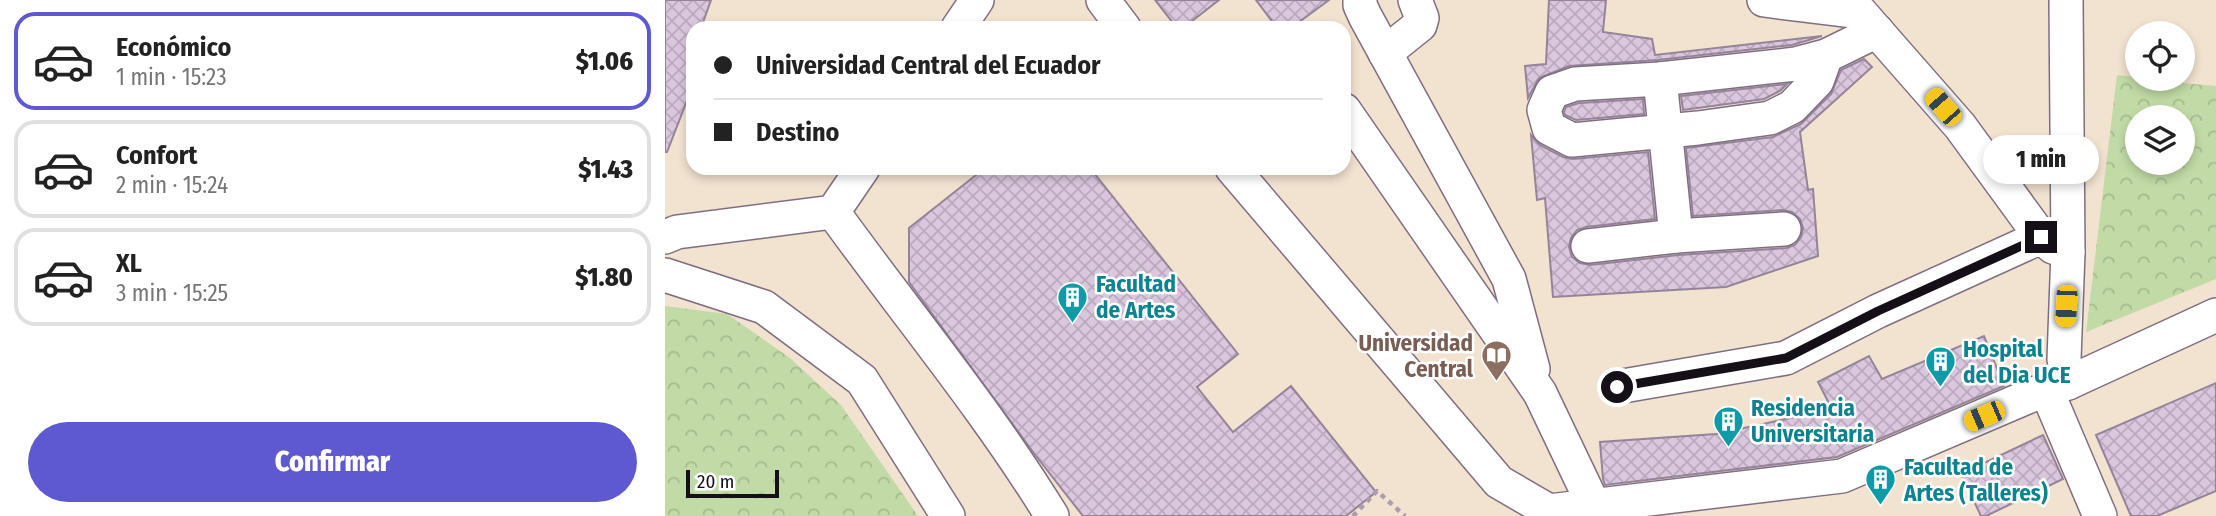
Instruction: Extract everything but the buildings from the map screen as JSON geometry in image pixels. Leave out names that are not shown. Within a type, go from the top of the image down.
[{"type":"lane","points":[[963,21],[977,0]]},
{"type":"lane","points":[[1103,0],[1119,21]]},
{"type":"lane","points":[[1360,0],[1365,16],[1509,279],[1540,393]]},
{"type":"lane","points":[[1385,52],[1420,25],[1422,18],[1415,0]]},
{"type":"lane","points":[[1763,0],[1860,12],[1960,126],[2055,244]]},
{"type":"lane","points":[[2066,0],[2055,244],[2064,359],[2057,386],[2100,516]]},
{"type":"lane","points":[[1826,56],[1817,81],[1792,107],[1769,118],[1572,140],[1549,128],[1544,110],[1552,92],[1575,84],[1660,79],[1795,64],[1826,56],[1877,31]]},
{"type":"lane","points":[[1660,79],[1677,236]]},
{"type":"lane","points":[[1351,120],[1540,393],[1594,504]]},
{"type":"lane","points":[[665,237],[677,232],[832,212],[858,175]]},
{"type":"lane","points":[[1237,175],[1499,482],[1551,513],[1594,504],[1842,476],[2057,386],[2216,315]]},
{"type":"lane","points":[[832,212],[964,387],[1052,516]]},
{"type":"lane","points":[[1588,246],[1677,236],[1784,229]]},
{"type":"lane","points":[[1617,387],[1786,358],[1878,311],[2055,244]]},
{"type":"lane","points":[[665,275],[764,307],[862,380],[948,516]]},
{"type":"path","points":[[1353,516],[1377,491],[1405,516]]},
{"type":"shaded area","points":[[665,0],[2216,0],[2216,516],[665,516]]},
{"type":"green space","points":[[2117,75],[2125,76],[2125,91],[2195,91],[2195,84],[2216,86],[2216,279],[2086,332]]},
{"type":"green space","points":[[665,306],[727,314],[790,358],[841,405],[918,516],[665,516]]},
{"type":"place","name":"Facultad de Artes","points":[[1073,324]]},
{"type":"place","name":"Universidad Central","points":[[1496,383]]},
{"type":"place","name":"Hospital del Dia UCE","points":[[1940,389]]},
{"type":"place","name":"Residencia Universitaria","points":[[1728,448]]},
{"type":"place","name":"Facultad de Artes (Talleres)","points":[[1881,507]]},
{"type":"route","points":[[1617,387],[1786,358],[1878,311],[2041,237]]}]
